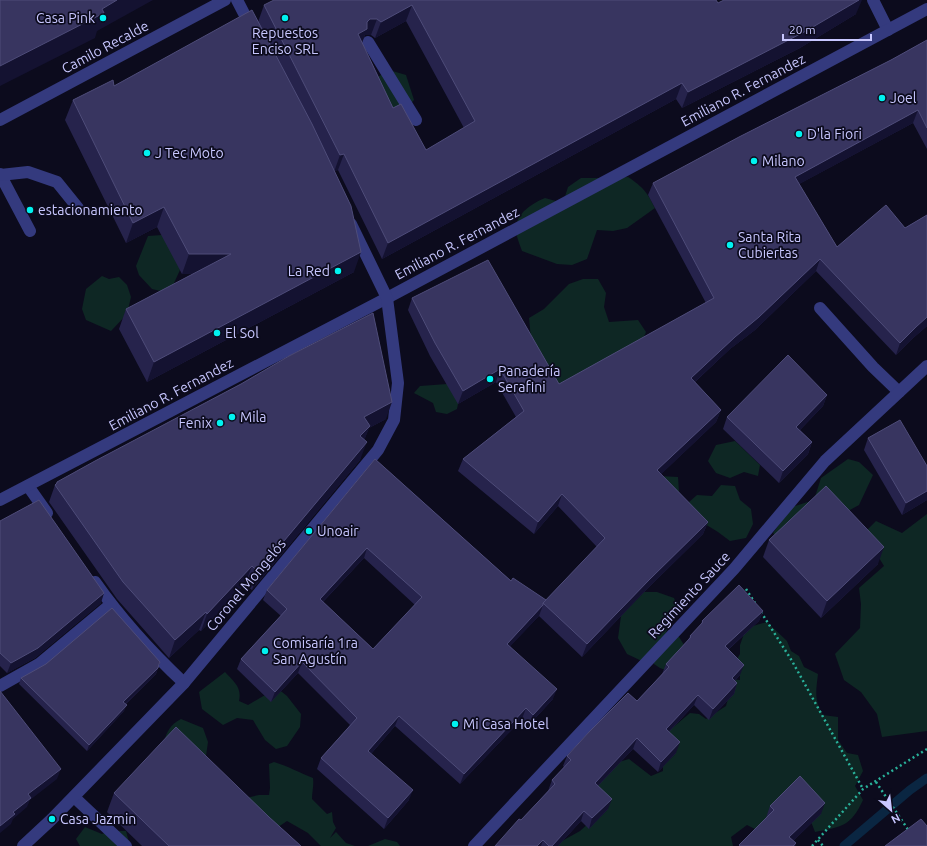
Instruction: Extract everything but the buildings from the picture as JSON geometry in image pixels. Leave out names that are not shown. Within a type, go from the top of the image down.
[{"type":"street","name":"Camilo Recalde","points":[[0,120],[225,0]]},
{"type":"street","points":[[237,0],[257,38]]},
{"type":"street","points":[[873,0],[888,30]]},
{"type":"street","name":"Emiliano R. Fernandez","points":[[0,500],[387,298],[927,9]]},
{"type":"street","points":[[368,42],[416,120]]},
{"type":"street","points":[[30,231],[0,174],[28,172],[57,182],[78,208]]},
{"type":"street","name":"Coronel Mongelós","points":[[23,846],[74,797],[184,683],[373,456],[394,420],[398,383],[387,298],[346,212]]},
{"type":"street","points":[[820,308],[898,392]]},
{"type":"street","name":"Regimiento Sauce","points":[[474,846],[734,570],[825,461],[927,366]]},
{"type":"street","points":[[28,486],[54,523]]},
{"type":"street","points":[[89,573],[111,604],[163,663],[184,683]]},
{"type":"street","points":[[0,686],[39,664],[111,604]]},
{"type":"street","points":[[74,797],[126,846]]},
{"type":"path","points":[[734,570],[792,661],[863,789]]},
{"type":"path","points":[[812,846],[863,789],[927,749]]},
{"type":"path","points":[[876,782],[912,834]]},
{"type":"path","points":[[818,840],[823,846]]},
{"type":"green space","points":[[389,70],[406,75],[414,100],[395,121],[367,84]]},
{"type":"green space","points":[[628,177],[644,190],[655,208],[627,228],[613,231],[597,230],[587,259],[572,265],[557,264],[522,251],[516,229],[519,218],[526,209],[545,198],[563,203],[568,187],[581,178]]},
{"type":"green space","points":[[162,235],[176,251],[180,270],[174,283],[173,294],[152,289],[139,275],[136,266],[148,236]]},
{"type":"green space","points":[[102,276],[109,279],[119,277],[127,285],[131,297],[127,314],[111,331],[86,320],[82,309],[86,289]]},
{"type":"green space","points":[[583,279],[598,279],[606,293],[604,307],[609,322],[638,320],[646,332],[638,350],[555,396],[533,360],[529,318],[544,309],[569,284]]},
{"type":"green space","points":[[447,384],[458,389],[458,404],[457,409],[447,414],[436,412],[433,403],[414,393],[420,386]]},
{"type":"green space","points":[[735,441],[760,465],[758,476],[744,472],[730,478],[716,473],[708,461],[716,445]]},
{"type":"green space","points":[[848,459],[859,462],[873,475],[859,505],[828,522],[789,548],[773,533],[792,507],[814,500],[821,478]]},
{"type":"green space","points":[[659,476],[678,477],[679,492],[688,503],[697,495],[712,496],[721,485],[735,486],[740,500],[751,509],[753,524],[746,538],[730,541],[705,524]]},
{"type":"green space","points":[[927,514],[927,731],[882,737],[877,714],[861,692],[844,680],[835,654],[860,628],[861,604],[859,588],[884,566],[864,533],[876,521],[902,533]]},
{"type":"green space","points":[[644,592],[657,592],[674,598],[680,613],[669,623],[665,636],[679,637],[684,645],[671,672],[654,664],[652,657],[646,663],[627,654],[618,638],[621,616]]},
{"type":"green space","points":[[767,622],[787,641],[791,651],[799,656],[804,667],[818,674],[816,695],[820,710],[823,715],[838,717],[838,740],[847,753],[858,755],[863,771],[855,786],[863,800],[859,809],[850,820],[839,827],[815,832],[810,819],[757,830],[747,825],[731,837],[733,846],[553,846],[580,831],[599,814],[597,781],[612,764],[629,759],[651,776],[663,771],[663,753],[652,745],[690,713],[699,714],[706,719],[726,706],[731,688],[728,679],[740,680],[740,669],[737,659],[740,654],[740,645],[746,628]]},
{"type":"green space","points":[[225,672],[238,688],[240,696],[239,701],[248,705],[277,688],[287,696],[301,714],[300,727],[287,746],[276,749],[265,740],[253,720],[237,718],[223,725],[202,709],[199,692]]},
{"type":"green space","points":[[181,719],[203,728],[208,742],[206,756],[164,742],[170,729]]},
{"type":"green space","points":[[274,762],[313,778],[312,799],[327,814],[332,812],[333,822],[336,828],[330,838],[336,832],[346,843],[355,846],[321,846],[308,833],[287,821],[271,832],[241,799],[259,795],[269,795],[269,764]]},
{"type":"green space","points":[[85,827],[102,834],[110,831],[126,831],[130,846],[80,846],[76,839]]},
{"type":"green space","points":[[385,839],[397,842],[400,846],[368,846]]},
{"type":"waterway","points":[[844,846],[910,790],[927,778]]},
{"type":"place","name":"Casa Pink","points":[[103,18]]},
{"type":"place","name":"Repuestos Enciso SRL","points":[[285,18]]},
{"type":"place","name":"Joel","points":[[882,98]]},
{"type":"place","name":"D'la Fiori","points":[[799,134]]},
{"type":"place","name":"J Tec Moto","points":[[147,153]]},
{"type":"place","name":"Milano","points":[[754,161]]},
{"type":"place","name":"estacionamiento","points":[[30,210]]},
{"type":"place","name":"Santa Rita Cubiertas","points":[[730,245]]},
{"type":"place","name":"La Red","points":[[338,271]]},
{"type":"place","name":"El Sol","points":[[217,333]]},
{"type":"place","name":"Panadería Serafini","points":[[490,379]]},
{"type":"place","name":"Mila","points":[[232,417]]},
{"type":"place","name":"Fenix","points":[[220,423]]},
{"type":"place","name":"Unoair","points":[[309,531]]},
{"type":"place","name":"Comisaría 1ra San Agustín","points":[[265,651]]},
{"type":"place","name":"Mi Casa Hotel","points":[[455,724]]},
{"type":"place","name":"Casa Jazmin","points":[[52,819]]}]
